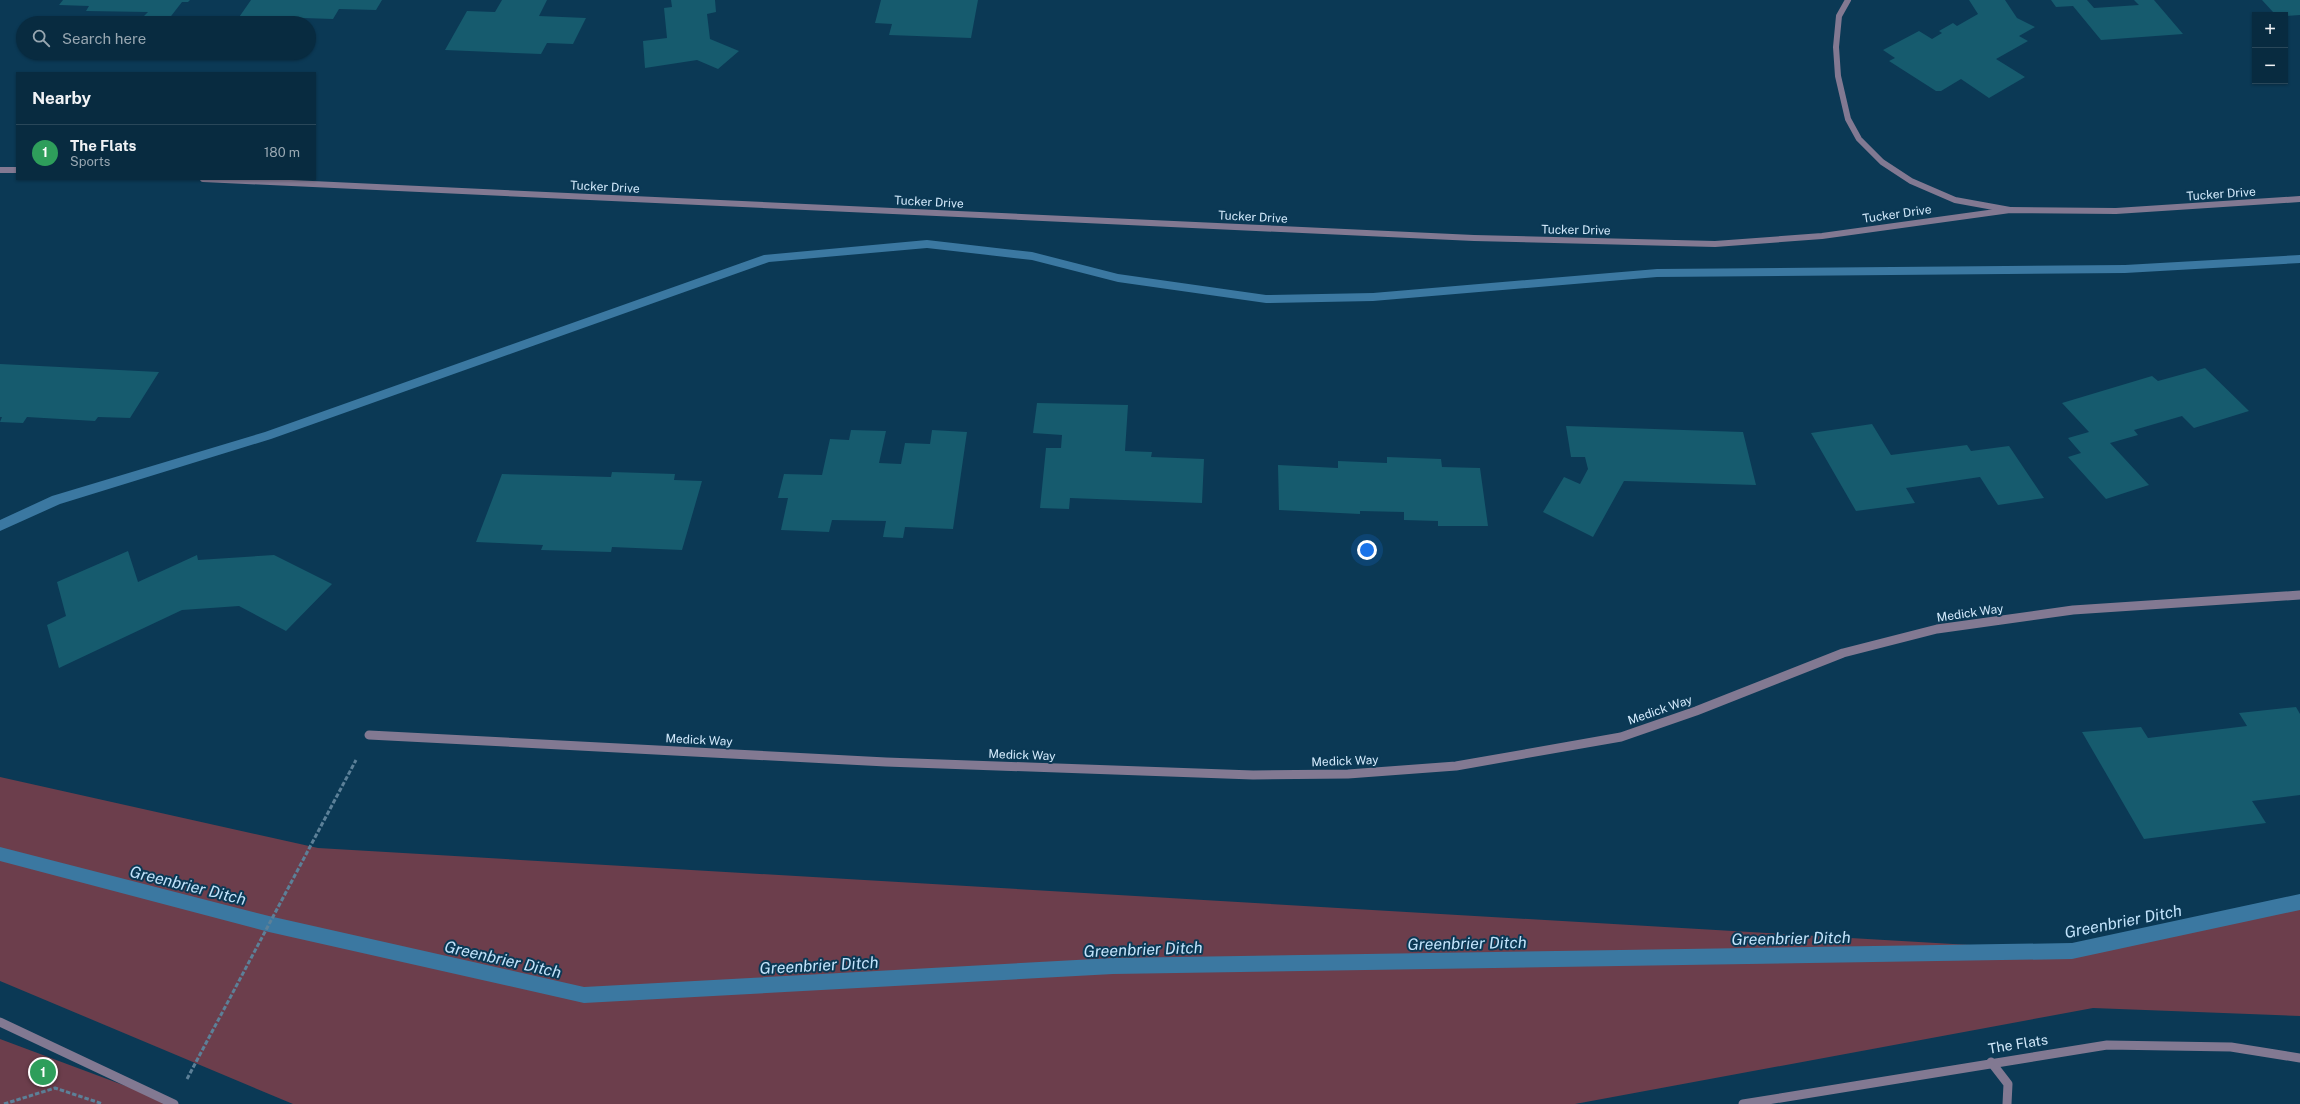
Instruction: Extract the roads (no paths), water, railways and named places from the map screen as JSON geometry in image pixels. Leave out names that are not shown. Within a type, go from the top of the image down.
[{"type":"street","points":[[1848,0],[1839,16],[1836,47],[1838,76],[1848,120],[1859,139],[1882,162],[1911,181],[1955,200],[2013,211]]},
{"type":"street","points":[[0,170],[16,170]]},
{"type":"street","name":"Tucker Drive","points":[[225,180],[1474,238],[1708,244],[1822,236],[2013,211],[2116,211],[2300,199]]},
{"type":"street","name":"Medick Way","points":[[369,734],[886,762],[1253,775],[1348,774],[1456,766],[1621,737],[1696,711],[1843,653],[1937,629],[2073,610],[2300,595]]},
{"type":"street","points":[[0,1022],[174,1104]]},
{"type":"street","name":"The Flats","points":[[1743,1104],[1991,1062],[2107,1045],[2231,1046],[2300,1058]]},
{"type":"street","points":[[1991,1062],[2008,1084],[2008,1104]]},
{"type":"waterway","points":[[0,526],[56,500],[267,436],[768,258],[927,244],[1032,256],[1118,278],[1266,299],[1373,297],[1657,273],[2125,269],[2300,259]]},
{"type":"waterway","name":"Greenbrier Ditch","points":[[0,854],[269,924],[584,995],[1113,966],[2072,951],[2300,902]]},
{"type":"place","name":"The Flats","points":[[43,1072]]}]
